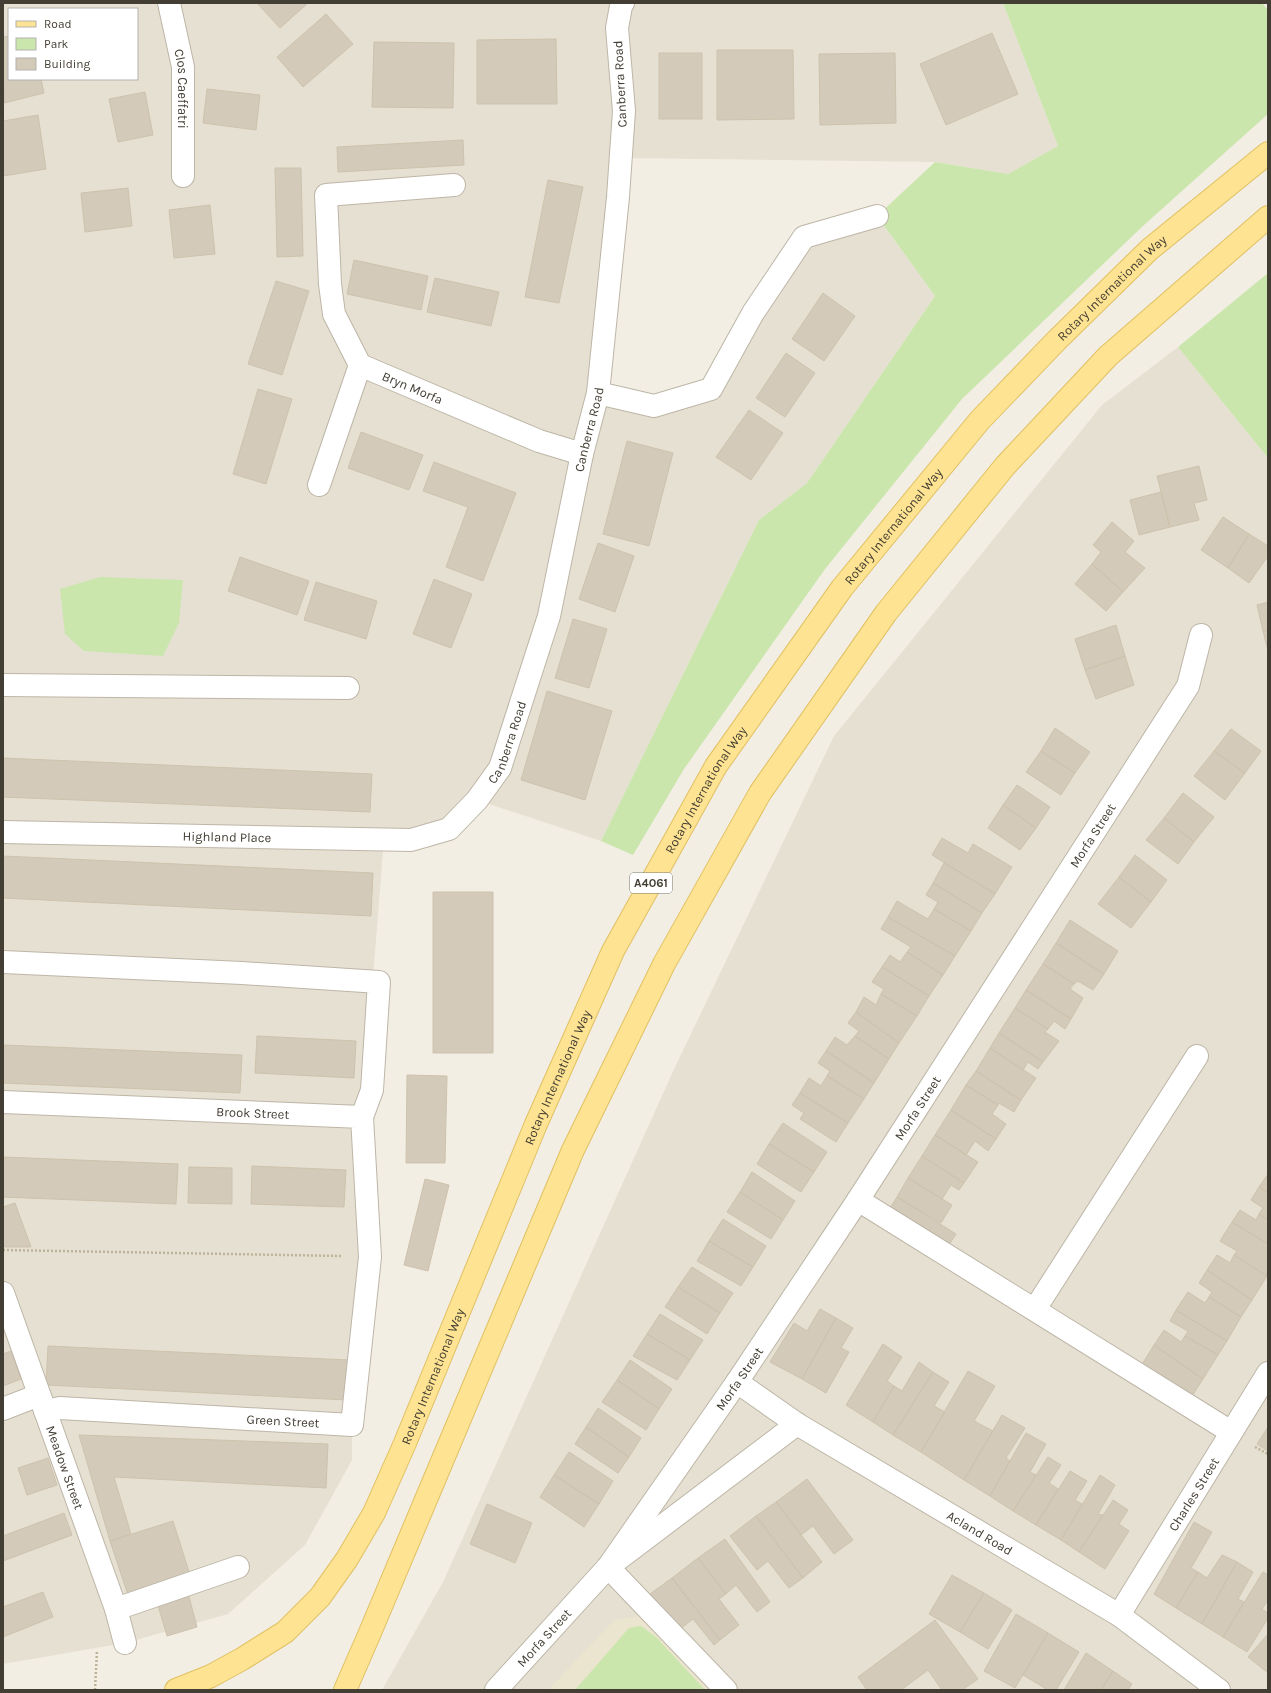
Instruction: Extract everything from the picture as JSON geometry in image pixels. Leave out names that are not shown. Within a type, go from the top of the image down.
[{"type":"main road","name":"Rotary International Way","points":[[176,1690],[210,1676],[242,1659],[285,1632],[320,1597],[347,1559],[370,1520],[405,1443],[536,1124],[613,951],[716,766],[756,709],[842,588],[980,420],[1057,340],[1150,249],[1268,153]]},
{"type":"main road","points":[[345,1690],[573,1150],[664,964],[760,793],[886,613],[1005,466],[1108,356],[1268,217]]},
{"type":"street","name":"Clos Caeffatri","points":[[169,3],[183,67],[183,176]]},
{"type":"street","name":"Canberra Road","points":[[448,829],[477,800],[500,768],[549,616],[582,454],[598,393],[618,205],[624,111],[617,28],[620,6],[623,3]]},
{"type":"street","points":[[319,485],[360,366],[334,314],[330,284],[326,195],[454,185]]},
{"type":"street","points":[[598,393],[654,406],[711,389],[753,313],[804,237],[877,216]]},
{"type":"street","name":"Bryn Morfa","points":[[360,366],[539,441],[582,454]]},
{"type":"street","name":"Morfa Street","points":[[496,1690],[608,1567],[737,1382],[858,1200],[1188,686],[1202,635]]},
{"type":"street","points":[[3,684],[348,688]]},
{"type":"street","name":"Highland Place","points":[[3,832],[411,840],[448,829]]},
{"type":"street","points":[[3,962],[242,973],[379,982],[372,1090],[362,1117],[370,1257]]},
{"type":"street","points":[[1035,1309],[1197,1056]]},
{"type":"street","name":"Brook Street","points":[[3,1102],[362,1117]]},
{"type":"street","points":[[858,1200],[1231,1432]]},
{"type":"street","name":"Green Street","points":[[3,1409],[42,1403],[60,1408],[352,1426],[370,1257]]},
{"type":"street","name":"Meadow Street","points":[[3,1293],[116,1609],[125,1643]]},
{"type":"street","name":"Charles Street","points":[[1119,1615],[1268,1373]]},
{"type":"street","name":"Acland Road","points":[[737,1382],[796,1424],[1119,1615],[1219,1690]]},
{"type":"street","name":"Morfa Street","points":[[608,1567],[796,1424]]},
{"type":"street","points":[[116,1609],[238,1567]]},
{"type":"street","points":[[608,1567],[726,1690]]},
{"type":"path","points":[[3,1250],[370,1257]]},
{"type":"shaded area","points":[[3,3],[1003,3],[1058,146],[1008,174],[935,162],[621,158],[598,393],[654,406],[711,389],[804,237],[877,216],[935,296],[807,483],[759,520],[601,841],[477,800],[449,829],[384,839],[362,1117],[370,1257],[352,1425],[352,1460],[305,1545],[228,1614],[125,1643],[3,1664]]},
{"type":"shaded area","points":[[1178,347],[1268,458],[1268,1690],[382,1690],[443,1582],[675,1067],[834,736],[1102,405]]},
{"type":"shaded area","points":[[646,1615],[712,1690],[548,1690],[614,1620]]},
{"type":"green space","points":[[1003,3],[1262,3],[1268,10],[1268,114],[1144,225],[962,399],[825,569],[684,769],[633,855],[601,841],[759,520],[807,483],[935,296],[877,216],[935,162],[1008,174],[1058,146]]},
{"type":"green space","points":[[1268,273],[1268,458],[1178,347]]},
{"type":"green space","points":[[100,577],[183,580],[179,623],[163,656],[84,651],[65,634],[60,589]]},
{"type":"green space","points":[[641,1626],[656,1637],[705,1690],[575,1690],[629,1628]]},
{"type":"building","points":[[257,3],[308,3],[280,28]]},
{"type":"building","points":[[326,14],[353,44],[303,87],[277,57]]},
{"type":"building","points":[[992,33],[1018,94],[946,125],[920,64]]},
{"type":"building","points":[[8,36],[8,80],[41,80],[44,93],[4,103],[3,37]]},
{"type":"building","points":[[556,39],[557,104],[477,104],[477,40]]},
{"type":"building","points":[[374,42],[454,43],[453,108],[372,107]]},
{"type":"building","points":[[717,50],[793,50],[794,119],[717,120]]},
{"type":"building","points":[[659,53],[702,53],[702,119],[659,119]]},
{"type":"building","points":[[895,53],[896,123],[820,125],[819,54]]},
{"type":"building","points":[[207,89],[260,95],[256,130],[203,123]]},
{"type":"building","points":[[145,92],[153,135],[118,142],[109,99]]},
{"type":"building","points":[[38,115],[46,169],[3,176],[3,121]]},
{"type":"building","points":[[463,140],[464,165],[338,172],[337,147]]},
{"type":"building","points":[[275,168],[301,168],[303,256],[277,257]]},
{"type":"building","points":[[548,180],[583,187],[559,303],[525,297]]},
{"type":"building","points":[[128,188],[132,226],[85,232],[81,193]]},
{"type":"building","points":[[210,205],[215,254],[174,258],[169,210]]},
{"type":"building","points":[[354,260],[428,276],[421,310],[347,294]]},
{"type":"building","points":[[435,278],[499,292],[491,326],[427,312]]},
{"type":"building","points":[[276,281],[309,291],[282,375],[248,364]]},
{"type":"building","points":[[823,293],[855,316],[824,361],[792,339]]},
{"type":"building","points":[[786,353],[815,373],[785,417],[756,398]]},
{"type":"building","points":[[258,389],[292,399],[266,484],[233,474]]},
{"type":"building","points":[[749,410],[783,433],[751,480],[716,457]]},
{"type":"building","points":[[361,432],[423,455],[409,490],[348,468]]},
{"type":"building","points":[[627,441],[673,453],[649,546],[603,534]]},
{"type":"building","points":[[434,462],[516,493],[483,581],[446,567],[468,507],[423,491]]},
{"type":"building","points":[[1199,466],[1207,500],[1194,503],[1199,520],[1170,527],[1157,476]]},
{"type":"building","points":[[1161,492],[1170,527],[1139,535],[1130,500]]},
{"type":"building","points":[[1223,517],[1249,534],[1228,568],[1201,550]]},
{"type":"building","points":[[1112,522],[1134,541],[1125,552],[1145,568],[1123,592],[1092,564],[1101,552],[1093,545]]},
{"type":"building","points":[[1249,534],[1268,546],[1268,556],[1249,583],[1228,568]]},
{"type":"building","points":[[598,543],[634,556],[615,612],[579,599]]},
{"type":"building","points":[[240,557],[309,581],[297,615],[228,591]]},
{"type":"building","points":[[1092,564],[1123,592],[1106,611],[1075,584]]},
{"type":"building","points":[[434,579],[472,594],[451,648],[413,634]]},
{"type":"building","points":[[316,582],[377,601],[366,639],[304,620]]},
{"type":"building","points":[[1268,602],[1268,630],[1263,631],[1257,605]]},
{"type":"building","points":[[573,619],[607,629],[589,688],[555,678]]},
{"type":"building","points":[[1116,625],[1125,656],[1085,670],[1075,639]]},
{"type":"building","points":[[1268,630],[1268,651],[1263,631]]},
{"type":"building","points":[[1125,656],[1134,685],[1096,699],[1085,670]]},
{"type":"building","points":[[547,691],[612,711],[585,800],[521,780]]},
{"type":"building","points":[[1055,728],[1090,752],[1075,773],[1041,751]]},
{"type":"building","points":[[1231,729],[1261,751],[1245,773],[1214,751]]},
{"type":"building","points":[[1041,751],[1075,773],[1061,795],[1026,772]]},
{"type":"building","points":[[1214,751],[1245,773],[1225,800],[1194,776]]},
{"type":"building","points":[[3,758],[372,774],[370,812],[3,797]]},
{"type":"building","points":[[1017,785],[1050,807],[1036,828],[1003,805]]},
{"type":"building","points":[[1183,793],[1214,817],[1194,842],[1164,818]]},
{"type":"building","points":[[1003,805],[1036,828],[1020,850],[988,828]]},
{"type":"building","points":[[1164,818],[1194,842],[1178,864],[1146,840]]},
{"type":"building","points":[[942,838],[968,853],[973,844],[1012,867],[995,894],[932,855]]},
{"type":"building","points":[[1135,855],[1167,880],[1151,902],[1119,877]]},
{"type":"building","points":[[3,856],[373,873],[371,916],[3,898]]},
{"type":"building","points":[[944,863],[995,894],[982,913],[933,883]]},
{"type":"building","points":[[1119,877],[1151,902],[1131,928],[1098,904]]},
{"type":"building","points":[[933,883],[982,913],[971,931],[934,909],[938,902],[926,895]]},
{"type":"building","points":[[433,892],[493,892],[493,1053],[433,1053]]},
{"type":"building","points":[[897,901],[928,919],[934,909],[971,931],[955,956],[888,917]]},
{"type":"building","points":[[888,917],[955,956],[943,975],[907,952],[911,947],[881,929]]},
{"type":"building","points":[[1070,920],[1118,951],[1104,974],[1056,943]]},
{"type":"building","points":[[1056,943],[1104,974],[1093,990],[1078,981],[1074,984],[1043,964]]},
{"type":"building","points":[[907,952],[943,975],[929,996],[882,967],[890,955],[900,962]]},
{"type":"building","points":[[1043,964],[1074,984],[1070,989],[1083,998],[1071,1019],[1026,990]]},
{"type":"building","points":[[882,967],[929,996],[917,1016],[881,994],[884,989],[872,982]]},
{"type":"building","points":[[1026,990],[1071,1019],[1065,1029],[1054,1021],[1048,1029],[1015,1008]]},
{"type":"building","points":[[881,994],[917,1016],[899,1043],[856,1012],[864,997],[876,1005]]},
{"type":"building","points":[[1015,1008],[1048,1029],[1045,1032],[1059,1041],[1043,1062],[999,1033]]},
{"type":"building","points":[[856,1012],[899,1043],[889,1059],[855,1036],[859,1031],[848,1023]]},
{"type":"building","points":[[999,1033],[1043,1062],[1038,1069],[1028,1062],[1023,1070],[990,1048]]},
{"type":"building","points":[[257,1036],[356,1041],[354,1078],[255,1073]]},
{"type":"building","points":[[855,1036],[889,1059],[874,1083],[826,1051],[835,1037],[847,1045]]},
{"type":"building","points":[[3,1045],[242,1055],[240,1093],[3,1083]]},
{"type":"building","points":[[990,1048],[1036,1078],[1021,1100],[976,1071]]},
{"type":"building","points":[[826,1051],[874,1083],[864,1099],[827,1076],[830,1071],[818,1063]]},
{"type":"building","points":[[976,1071],[1021,1100],[1014,1112],[999,1103],[998,1105],[966,1085]]},
{"type":"building","points":[[407,1075],[447,1076],[445,1163],[406,1163]]},
{"type":"building","points":[[827,1076],[864,1099],[848,1123],[800,1093],[809,1078],[821,1086]]},
{"type":"building","points":[[966,1085],[998,1105],[992,1114],[1006,1124],[996,1139],[951,1110]]},
{"type":"building","points":[[800,1093],[848,1123],[836,1142],[800,1119],[804,1113],[792,1105]]},
{"type":"building","points":[[951,1110],[996,1139],[988,1151],[975,1141],[966,1155],[935,1135]]},
{"type":"building","points":[[783,1123],[827,1152],[814,1172],[769,1144]]},
{"type":"building","points":[[935,1135],[978,1162],[964,1183],[922,1156]]},
{"type":"building","points":[[769,1144],[814,1172],[801,1192],[757,1164]]},
{"type":"building","points":[[922,1156],[964,1183],[959,1190],[951,1185],[942,1199],[908,1178]]},
{"type":"building","points":[[3,1157],[178,1164],[176,1204],[3,1197]]},
{"type":"building","points":[[252,1166],[346,1170],[344,1207],[251,1204]]},
{"type":"building","points":[[189,1167],[232,1168],[232,1204],[188,1203]]},
{"type":"building","points":[[752,1172],[795,1201],[783,1220],[740,1192]]},
{"type":"building","points":[[1268,1174],[1268,1193],[1259,1187]]},
{"type":"building","points":[[908,1178],[952,1205],[941,1223],[897,1197]]},
{"type":"building","points":[[425,1179],[449,1185],[428,1271],[404,1265]]},
{"type":"building","points":[[1259,1187],[1268,1193],[1268,1220],[1259,1214],[1263,1208],[1251,1200]]},
{"type":"building","points":[[740,1192],[783,1220],[771,1239],[727,1212]]},
{"type":"building","points":[[897,1197],[956,1234],[949,1245],[885,1216]]},
{"type":"building","points":[[15,1203],[31,1247],[5,1247],[3,1242],[3,1207]]},
{"type":"building","points":[[1240,1210],[1256,1220],[1259,1214],[1268,1220],[1268,1244],[1232,1222]]},
{"type":"building","points":[[723,1219],[766,1246],[753,1267],[709,1241]]},
{"type":"building","points":[[1232,1222],[1268,1244],[1267,1276],[1234,1255],[1237,1251],[1220,1241]]},
{"type":"building","points":[[709,1241],[753,1267],[741,1286],[697,1261]]},
{"type":"building","points":[[1217,1255],[1230,1263],[1234,1255],[1267,1276],[1252,1300],[1207,1270]]},
{"type":"building","points":[[692,1267],[733,1293],[720,1313],[678,1287]]},
{"type":"building","points":[[1207,1270],[1252,1300],[1241,1317],[1209,1297],[1212,1292],[1199,1283]]},
{"type":"building","points":[[678,1287],[720,1313],[707,1334],[665,1307]]},
{"type":"building","points":[[1188,1292],[1205,1303],[1209,1297],[1241,1317],[1227,1341],[1176,1310]]},
{"type":"building","points":[[820,1309],[836,1318],[802,1379],[770,1362],[794,1323],[807,1331]]},
{"type":"building","points":[[1176,1310],[1227,1341],[1218,1355],[1185,1336],[1188,1331],[1170,1321]]},
{"type":"building","points":[[660,1314],[703,1340],[690,1360],[647,1334]]},
{"type":"building","points":[[836,1318],[853,1328],[841,1348],[849,1352],[826,1393],[802,1379]]},
{"type":"building","points":[[1164,1330],[1181,1342],[1185,1336],[1218,1355],[1203,1379],[1154,1345]]},
{"type":"building","points":[[647,1334],[690,1360],[677,1380],[633,1356]]},
{"type":"building","points":[[883,1344],[902,1357],[887,1381],[894,1386],[873,1422],[846,1405]]},
{"type":"building","points":[[1154,1345],[1203,1379],[1190,1399],[1141,1366]]},
{"type":"building","points":[[48,1346],[349,1360],[347,1400],[46,1385]]},
{"type":"building","points":[[11,1351],[21,1379],[3,1386],[3,1354]]},
{"type":"building","points":[[630,1360],[672,1389],[659,1409],[617,1380]]},
{"type":"building","points":[[919,1362],[933,1372],[893,1435],[873,1422],[894,1386],[902,1391]]},
{"type":"building","points":[[968,1371],[995,1386],[974,1421],[993,1431],[964,1480],[921,1452]]},
{"type":"building","points":[[933,1372],[949,1382],[934,1406],[945,1412],[921,1452],[893,1435]]},
{"type":"building","points":[[617,1380],[659,1409],[646,1430],[602,1402]]},
{"type":"building","points":[[598,1408],[641,1438],[629,1457],[586,1427]]},
{"type":"building","points":[[1002,1415],[1025,1428],[1006,1458],[1010,1461],[990,1496],[964,1480]]},
{"type":"building","points":[[586,1427],[629,1457],[618,1473],[575,1444]]},
{"type":"building","points":[[1268,1427],[1268,1451],[1257,1444]]},
{"type":"building","points":[[1026,1433],[1046,1444],[1030,1472],[1036,1475],[1013,1511],[990,1496]]},
{"type":"building","points":[[79,1435],[328,1444],[326,1488],[114,1477],[131,1534],[110,1541]]},
{"type":"building","points":[[569,1452],[613,1481],[599,1504],[554,1475]]},
{"type":"building","points":[[1048,1457],[1061,1465],[1049,1483],[1058,1489],[1036,1525],[1013,1511]]},
{"type":"building","points":[[48,1458],[57,1485],[27,1495],[18,1468]]},
{"type":"building","points":[[1070,1471],[1087,1481],[1075,1500],[1082,1504],[1061,1540],[1036,1525]]},
{"type":"building","points":[[554,1475],[599,1504],[584,1527],[540,1497]]},
{"type":"building","points":[[1100,1475],[1115,1485],[1098,1514],[1103,1515],[1079,1552],[1061,1540]]},
{"type":"building","points":[[807,1479],[853,1540],[834,1554],[813,1526],[801,1535],[776,1502]]},
{"type":"building","points":[[1113,1500],[1128,1510],[1119,1524],[1129,1531],[1105,1569],[1079,1552]]},
{"type":"building","points":[[776,1502],[822,1562],[803,1578],[756,1516]]},
{"type":"building","points":[[487,1504],[532,1523],[515,1563],[470,1544]]},
{"type":"building","points":[[64,1513],[72,1535],[3,1561],[3,1536]]},
{"type":"building","points":[[756,1516],[803,1578],[789,1588],[768,1561],[757,1570],[730,1536]]},
{"type":"building","points":[[173,1521],[191,1578],[129,1598],[110,1541]]},
{"type":"building","points":[[1194,1522],[1212,1532],[1191,1568],[1198,1572],[1176,1608],[1154,1594]]},
{"type":"building","points":[[725,1539],[770,1602],[757,1612],[736,1585],[726,1594],[698,1558]]},
{"type":"building","points":[[1222,1555],[1237,1562],[1202,1624],[1176,1608],[1198,1572],[1207,1578]]},
{"type":"building","points":[[698,1558],[726,1594],[719,1599],[739,1625],[720,1640],[672,1578]]},
{"type":"building","points":[[1237,1562],[1253,1572],[1238,1599],[1244,1602],[1223,1637],[1202,1624]]},
{"type":"building","points":[[1263,1572],[1268,1575],[1268,1600],[1262,1609],[1268,1613],[1268,1618],[1247,1652],[1223,1637]]},
{"type":"building","points":[[952,1575],[984,1593],[960,1632],[929,1614]]},
{"type":"building","points":[[672,1578],[720,1640],[714,1645],[693,1619],[679,1630],[650,1594]]},
{"type":"building","points":[[43,1592],[53,1617],[3,1637],[3,1607]]},
{"type":"building","points":[[188,1593],[197,1627],[167,1636],[157,1602]]},
{"type":"building","points":[[984,1593],[1012,1610],[988,1649],[960,1632]]},
{"type":"building","points":[[1016,1614],[1048,1633],[1015,1688],[984,1671]]},
{"type":"building","points":[[935,1620],[978,1679],[962,1690],[942,1690],[928,1670],[901,1690],[867,1690],[858,1677]]},
{"type":"building","points":[[1048,1633],[1079,1652],[1056,1690],[1048,1690],[1023,1675]]},
{"type":"building","points":[[1268,1634],[1268,1673],[1248,1657]]},
{"type":"building","points":[[1086,1653],[1113,1671],[1101,1690],[1064,1690]]},
{"type":"building","points":[[1113,1671],[1132,1684],[1128,1690],[1101,1690]]}]
